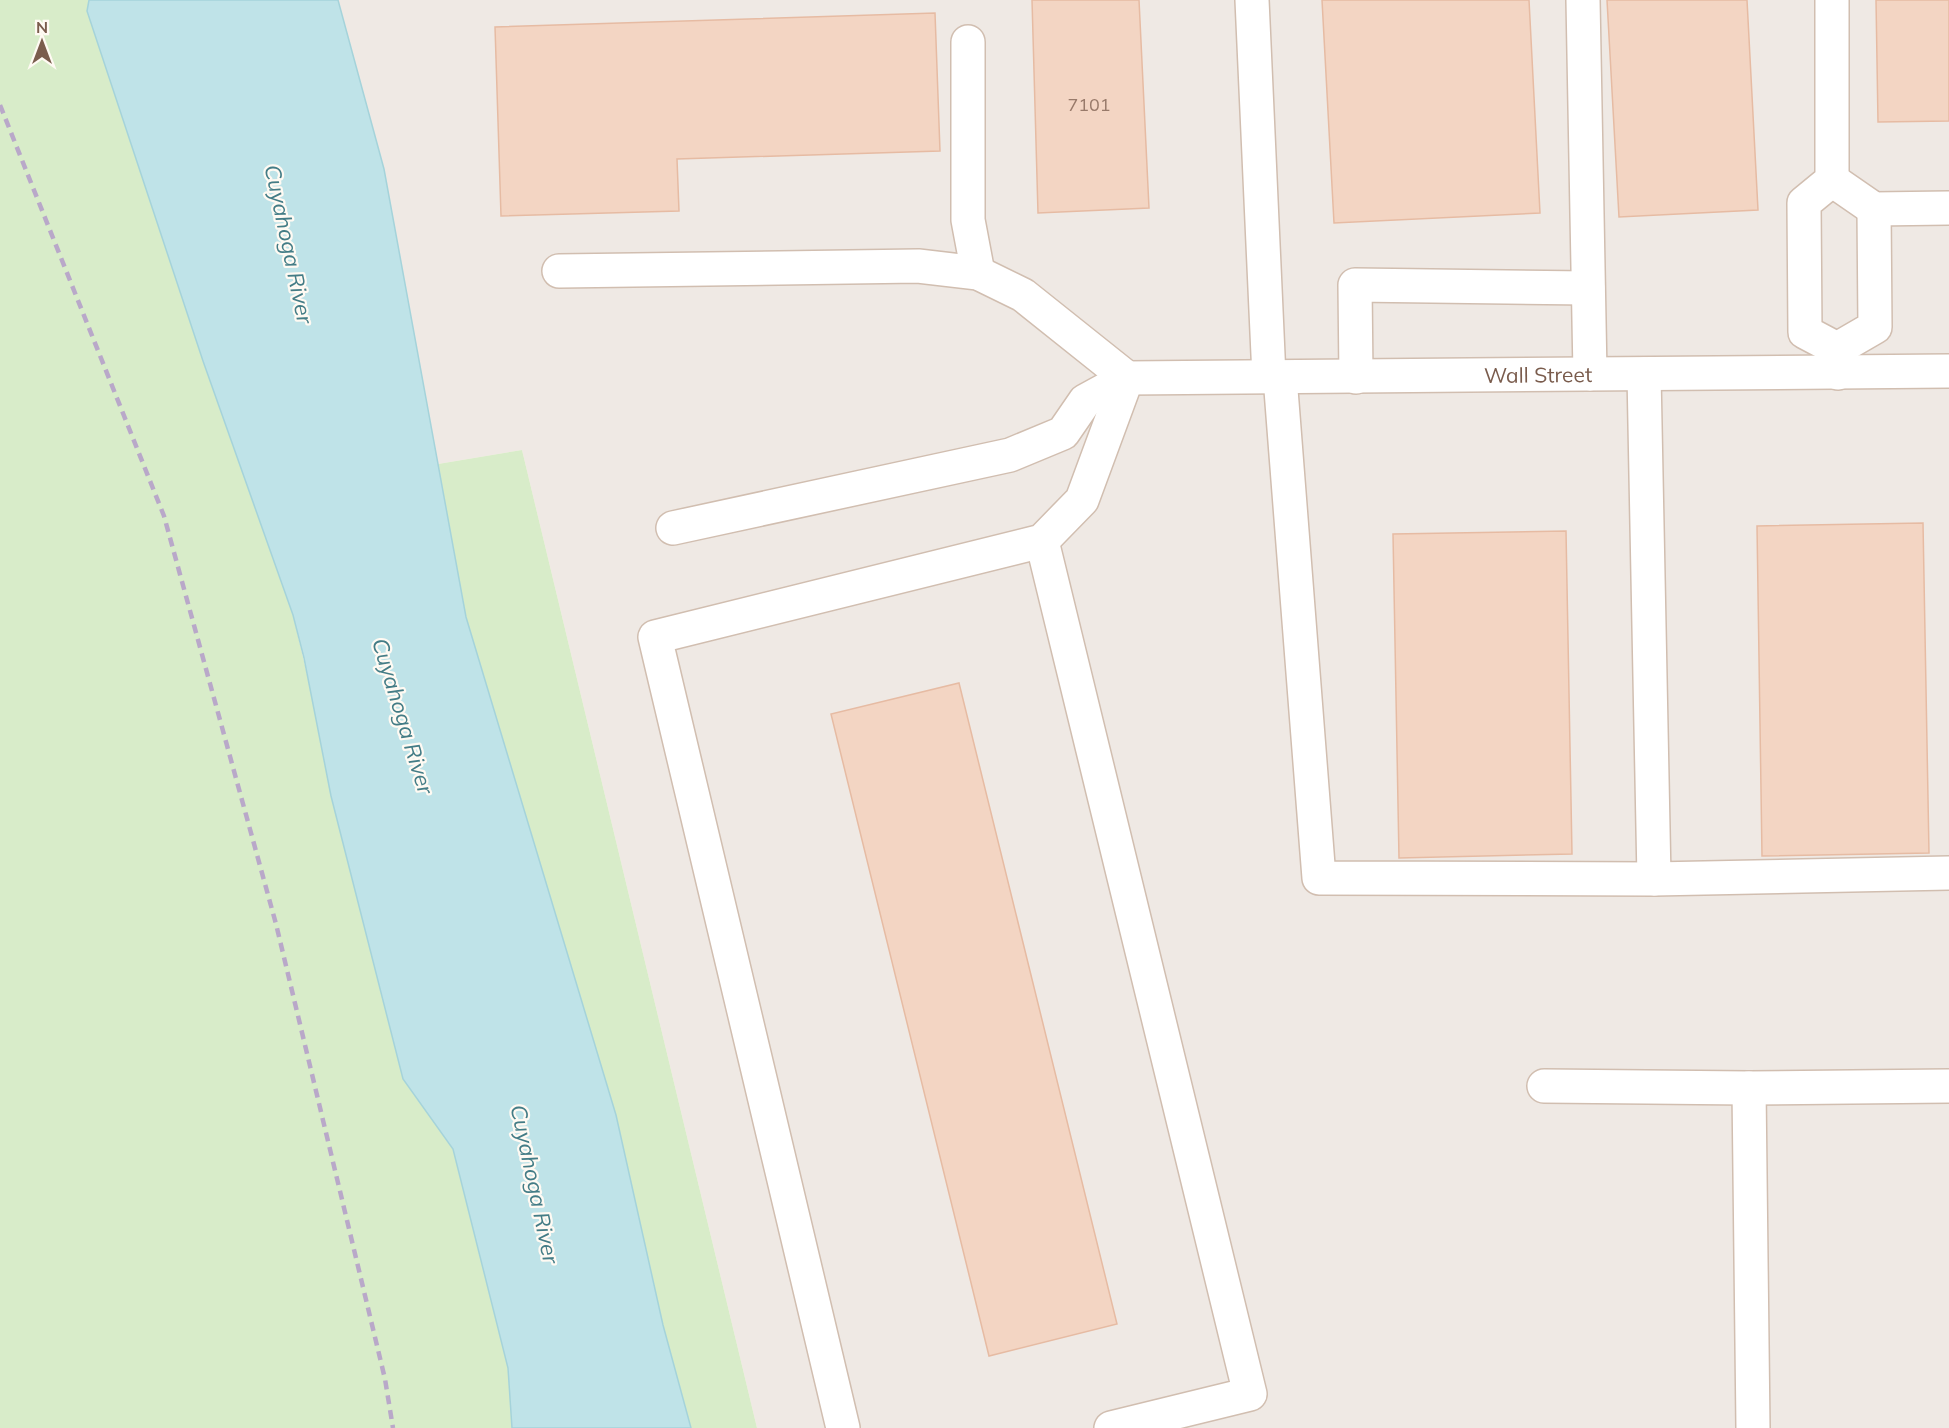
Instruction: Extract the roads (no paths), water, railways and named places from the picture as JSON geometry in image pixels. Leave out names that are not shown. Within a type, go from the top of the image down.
[{"type":"street","points":[[1252,0],[1274,377],[1319,878],[1654,879],[1949,873]]},
{"type":"street","points":[[1583,0],[1590,374]]},
{"type":"street","points":[[1832,0],[1832,180]]},
{"type":"street","points":[[968,42],[968,220],[978,273]]},
{"type":"street","points":[[1832,180],[1874,209],[1949,208]]},
{"type":"street","points":[[1832,180],[1804,203],[1805,333],[1838,361],[1875,327],[1874,209]]},
{"type":"street","points":[[560,271],[918,266],[978,273],[1023,295],[1127,378]]},
{"type":"street","points":[[1356,377],[1356,285],[1588,288]]},
{"type":"street","name":"Wall Street","points":[[1127,378],[1644,374],[1838,361],[1949,371]]},
{"type":"street","points":[[1644,374],[1654,879]]},
{"type":"street","points":[[673,528],[1010,455],[1063,433],[1085,401],[1127,378]]},
{"type":"street","points":[[843,1428],[655,637],[1042,541],[1082,500],[1127,378]]},
{"type":"street","points":[[1042,541],[1250,1394],[1111,1428]]},
{"type":"street","points":[[1545,1086],[1749,1088],[1949,1086]]},
{"type":"street","points":[[1749,1088],[1753,1428]]},
{"type":"water","name":"Cuyahoga River","points":[[89,0],[338,0],[384,169],[466,617],[616,1115],[663,1325],[691,1428],[512,1428],[508,1368],[453,1149],[403,1079],[331,796],[304,658],[293,615],[203,361],[87,11]]},
{"type":"railway","points":[[0,105],[164,516],[276,924],[385,1379],[393,1428]]}]
